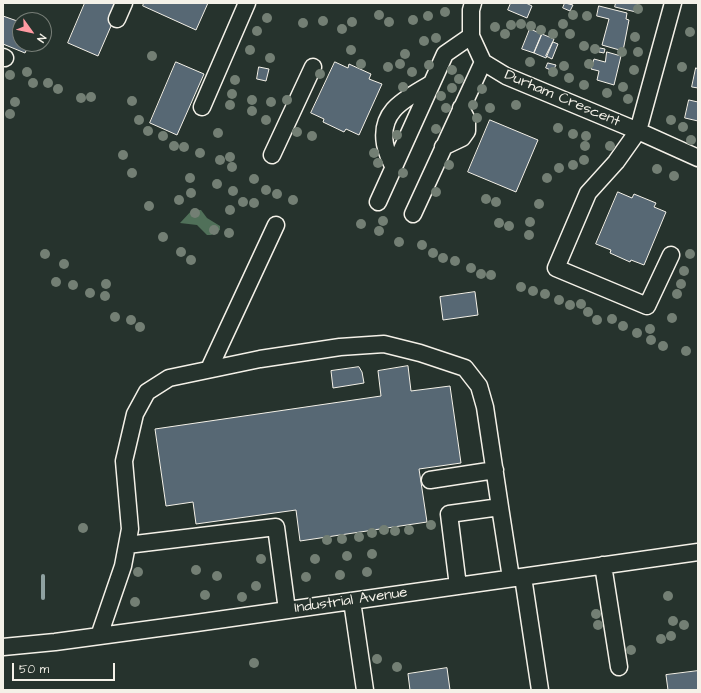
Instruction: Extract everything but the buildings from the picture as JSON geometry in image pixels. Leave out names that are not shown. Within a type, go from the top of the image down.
[{"type":"street","points":[[118,19],[124,3]]},
{"type":"street","points":[[202,107],[246,3]]},
{"type":"street","points":[[413,214],[482,62],[473,44],[471,36],[471,10],[473,3]]},
{"type":"street","points":[[671,255],[647,306],[556,268],[588,193],[616,162],[638,131],[672,3]]},
{"type":"street","points":[[378,202],[445,54],[471,36]]},
{"type":"street","name":"Durham Crescent","points":[[482,62],[506,76],[638,131],[698,158]]},
{"type":"street","points":[[272,155],[313,67]]},
{"type":"street","points":[[394,167],[387,156],[384,140],[384,129],[387,118],[394,108],[404,99],[432,83]]},
{"type":"street","points":[[209,369],[276,224]]},
{"type":"street","points":[[99,636],[123,566],[130,528],[124,461],[135,414],[147,392],[169,378],[209,369],[325,349],[384,344],[420,352],[465,368],[479,386],[485,407],[500,507],[517,577],[540,690]]},
{"type":"street","points":[[430,480],[495,470]]},
{"type":"street","points":[[458,586],[449,514],[500,507]]},
{"type":"street","points":[[127,545],[276,527],[287,610]]},
{"type":"street","name":"Industrial Avenue","points":[[3,647],[99,636],[698,552]]},
{"type":"street","points":[[603,565],[620,667]]},
{"type":"street","points":[[352,601],[365,690]]},
{"type":"green space","points":[[193,209],[201,210],[207,218],[220,226],[220,230],[211,235],[207,235],[197,225],[180,223]]},
{"type":"waterway","points":[[43,576],[43,598]]}]
